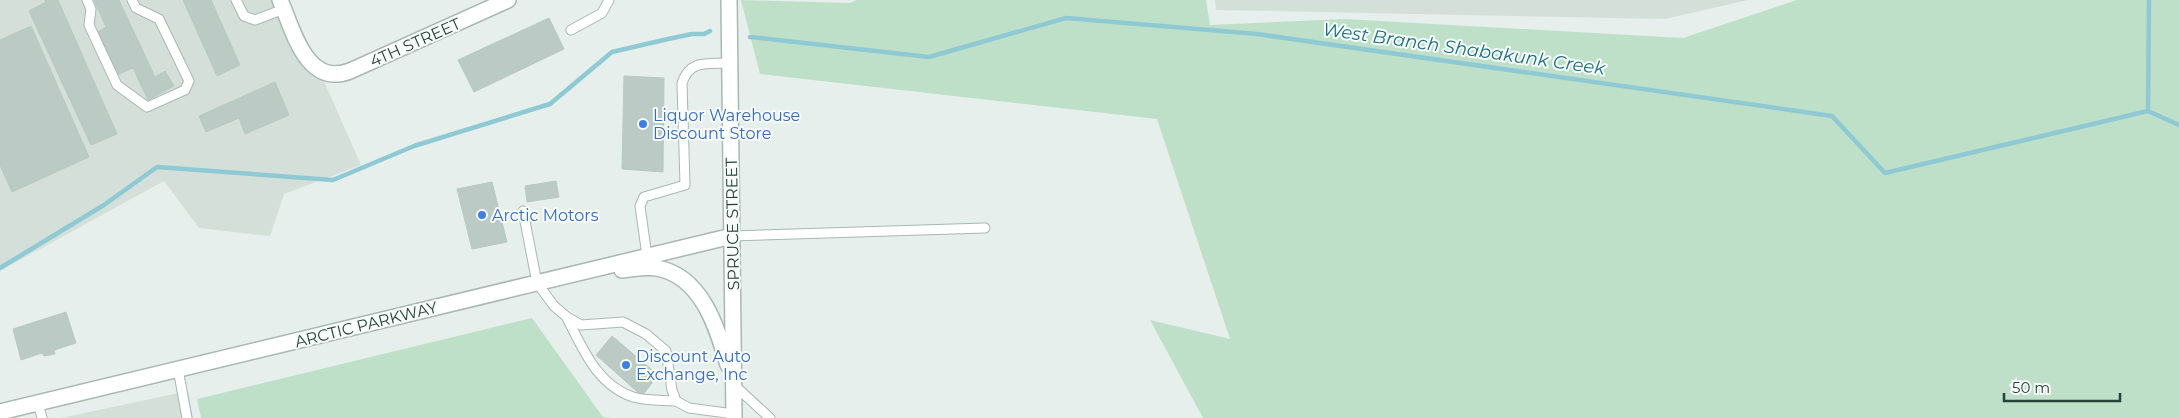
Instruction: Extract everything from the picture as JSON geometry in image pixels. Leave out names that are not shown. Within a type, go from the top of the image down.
[{"type":"street","name":"4TH STREET","points":[[282,5],[306,58],[313,66],[323,72],[335,74],[350,71],[508,0]]},
{"type":"street","name":"SPRUCE STREET","points":[[729,0],[734,416]]},
{"type":"street","name":"ARCTIC PARKWAY","points":[[0,412],[732,236]]},
{"type":"street","points":[[537,283],[638,268],[656,268],[668,271],[694,290],[706,306],[719,336],[734,384]]},
{"type":"lane","points":[[86,0],[90,9],[89,25],[117,85],[147,107],[185,90],[189,81],[159,19],[136,8],[132,0]]},
{"type":"lane","points":[[236,0],[244,16],[255,20],[282,5]]},
{"type":"lane","points":[[571,30],[602,13],[609,0]]},
{"type":"lane","points":[[647,256],[640,206],[644,197],[685,185],[682,83],[686,72],[696,65],[729,63]]},
{"type":"lane","points":[[523,211],[537,283],[554,306],[567,317],[582,325],[624,322],[646,334],[666,351],[672,390],[676,401]]},
{"type":"lane","points":[[732,236],[985,228]]},
{"type":"lane","points":[[567,317],[596,371],[616,389],[633,397],[649,400],[676,401],[689,408],[734,416]]},
{"type":"lane","points":[[178,370],[185,417]]},
{"type":"lane","points":[[734,384],[770,418]]},
{"type":"lane","points":[[38,403],[42,418]]},
{"type":"shaded area","points":[[0,0],[288,0],[361,165],[284,194],[270,236],[199,228],[164,181],[0,271]]},
{"type":"shaded area","points":[[1215,0],[1748,0],[1665,19],[1216,10]]},
{"type":"shaded area","points":[[188,391],[193,418],[61,418]]},
{"type":"green space","points":[[741,0],[850,3],[857,0],[1206,0],[1210,25],[1345,19],[1683,38],[1797,0],[2179,0],[2179,418],[1203,418],[1150,320],[1230,339],[1157,119],[760,74]]},
{"type":"green space","points":[[532,318],[603,417],[612,418],[201,418],[197,399]]},
{"type":"building","points":[[45,0],[58,0],[117,134],[91,145],[29,11],[46,2]]},
{"type":"building","points":[[94,0],[119,0],[155,77],[165,71],[174,86],[148,100],[133,68],[117,75],[98,32],[106,27]]},
{"type":"building","points":[[183,0],[211,0],[240,65],[217,76]]},
{"type":"building","points":[[549,18],[564,49],[474,92],[458,60]]},
{"type":"building","points":[[31,26],[89,157],[12,192],[0,165],[0,40]]},
{"type":"building","name":"Liquor Warehouse Discount Store","points":[[624,76],[664,78],[663,172],[622,169]]},
{"type":"building","points":[[275,82],[289,115],[245,134],[239,118],[206,132],[199,116]]},
{"type":"building","points":[[556,181],[559,197],[527,202],[525,186]]},
{"type":"building","name":"Arctic Motors","points":[[492,182],[507,242],[472,249],[457,189]]},
{"type":"building","points":[[66,312],[76,343],[54,350],[55,354],[44,356],[42,353],[21,360],[13,329]]},
{"type":"building","name":"Discount Auto Exchange, Inc","points":[[612,336],[658,375],[642,396],[596,355]]},
{"type":"waterway","points":[[2148,111],[2149,0]]},
{"type":"waterway","name":"West Branch Shabakunk Creek","points":[[750,37],[929,57],[1066,18],[1257,34],[1832,116],[1885,173],[2148,111]]},
{"type":"waterway","name":"West Branch Shabakunk Creek","points":[[0,268],[104,205],[157,167],[333,180],[414,146],[550,104],[612,52],[692,34],[704,34],[710,31]]},
{"type":"waterway","points":[[2148,111],[2179,125]]},
{"type":"place","name":"Liquor Warehouse Discount Store","points":[[643,124]]},
{"type":"place","name":"Arctic Motors","points":[[482,215]]},
{"type":"place","name":"Discount Auto Exchange, Inc","points":[[626,365]]}]
